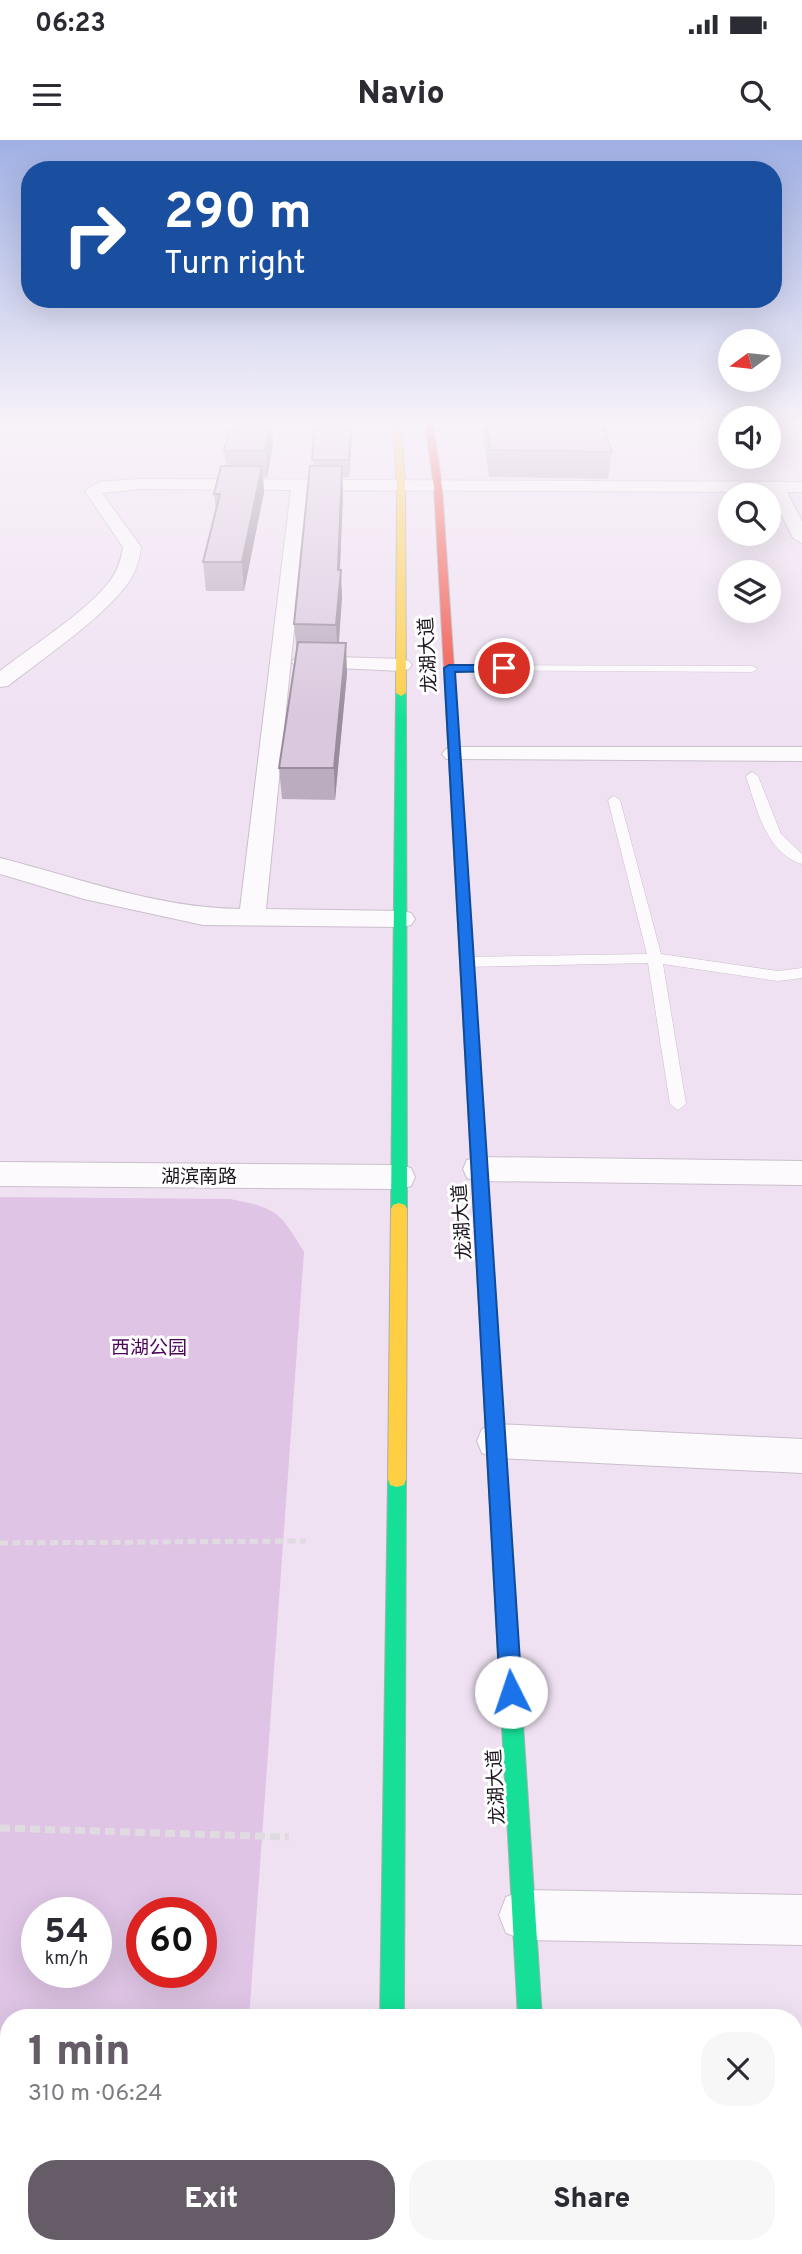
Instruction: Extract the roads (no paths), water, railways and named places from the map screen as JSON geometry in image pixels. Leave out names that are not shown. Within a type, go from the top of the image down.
[{"type":"main road","name":"龙湖大道","points":[[392,2009],[402,919],[401,522]]},
{"type":"main road","name":"龙湖大道","points":[[440,522],[529,2009]]},
{"type":"street","points":[[0,681],[102,601],[118,584],[129,565],[132,547],[113,522]]},
{"type":"street","points":[[252,918],[296,522]]},
{"type":"street","points":[[794,522],[802,538]]},
{"type":"street","points":[[279,662],[402,665]]},
{"type":"street","points":[[454,754],[802,754]]},
{"type":"street","points":[[0,866],[93,893],[203,916],[402,919]]},
{"type":"street","points":[[479,1169],[802,1173]]},
{"type":"street","name":"湖滨南路","points":[[0,1174],[399,1177]]},
{"type":"street","points":[[496,1441],[802,1456]]},
{"type":"street","points":[[524,1915],[802,1920]]},
{"type":"lane","points":[[449,668],[752,668]]},
{"type":"lane","points":[[752,776],[774,838],[792,855],[802,860]]},
{"type":"lane","points":[[614,800],[655,958],[678,1104]]},
{"type":"lane","points":[[467,962],[655,958],[778,976],[802,973]]},
{"type":"park label","name":"西湖公园","points":[[149,1347]]}]
